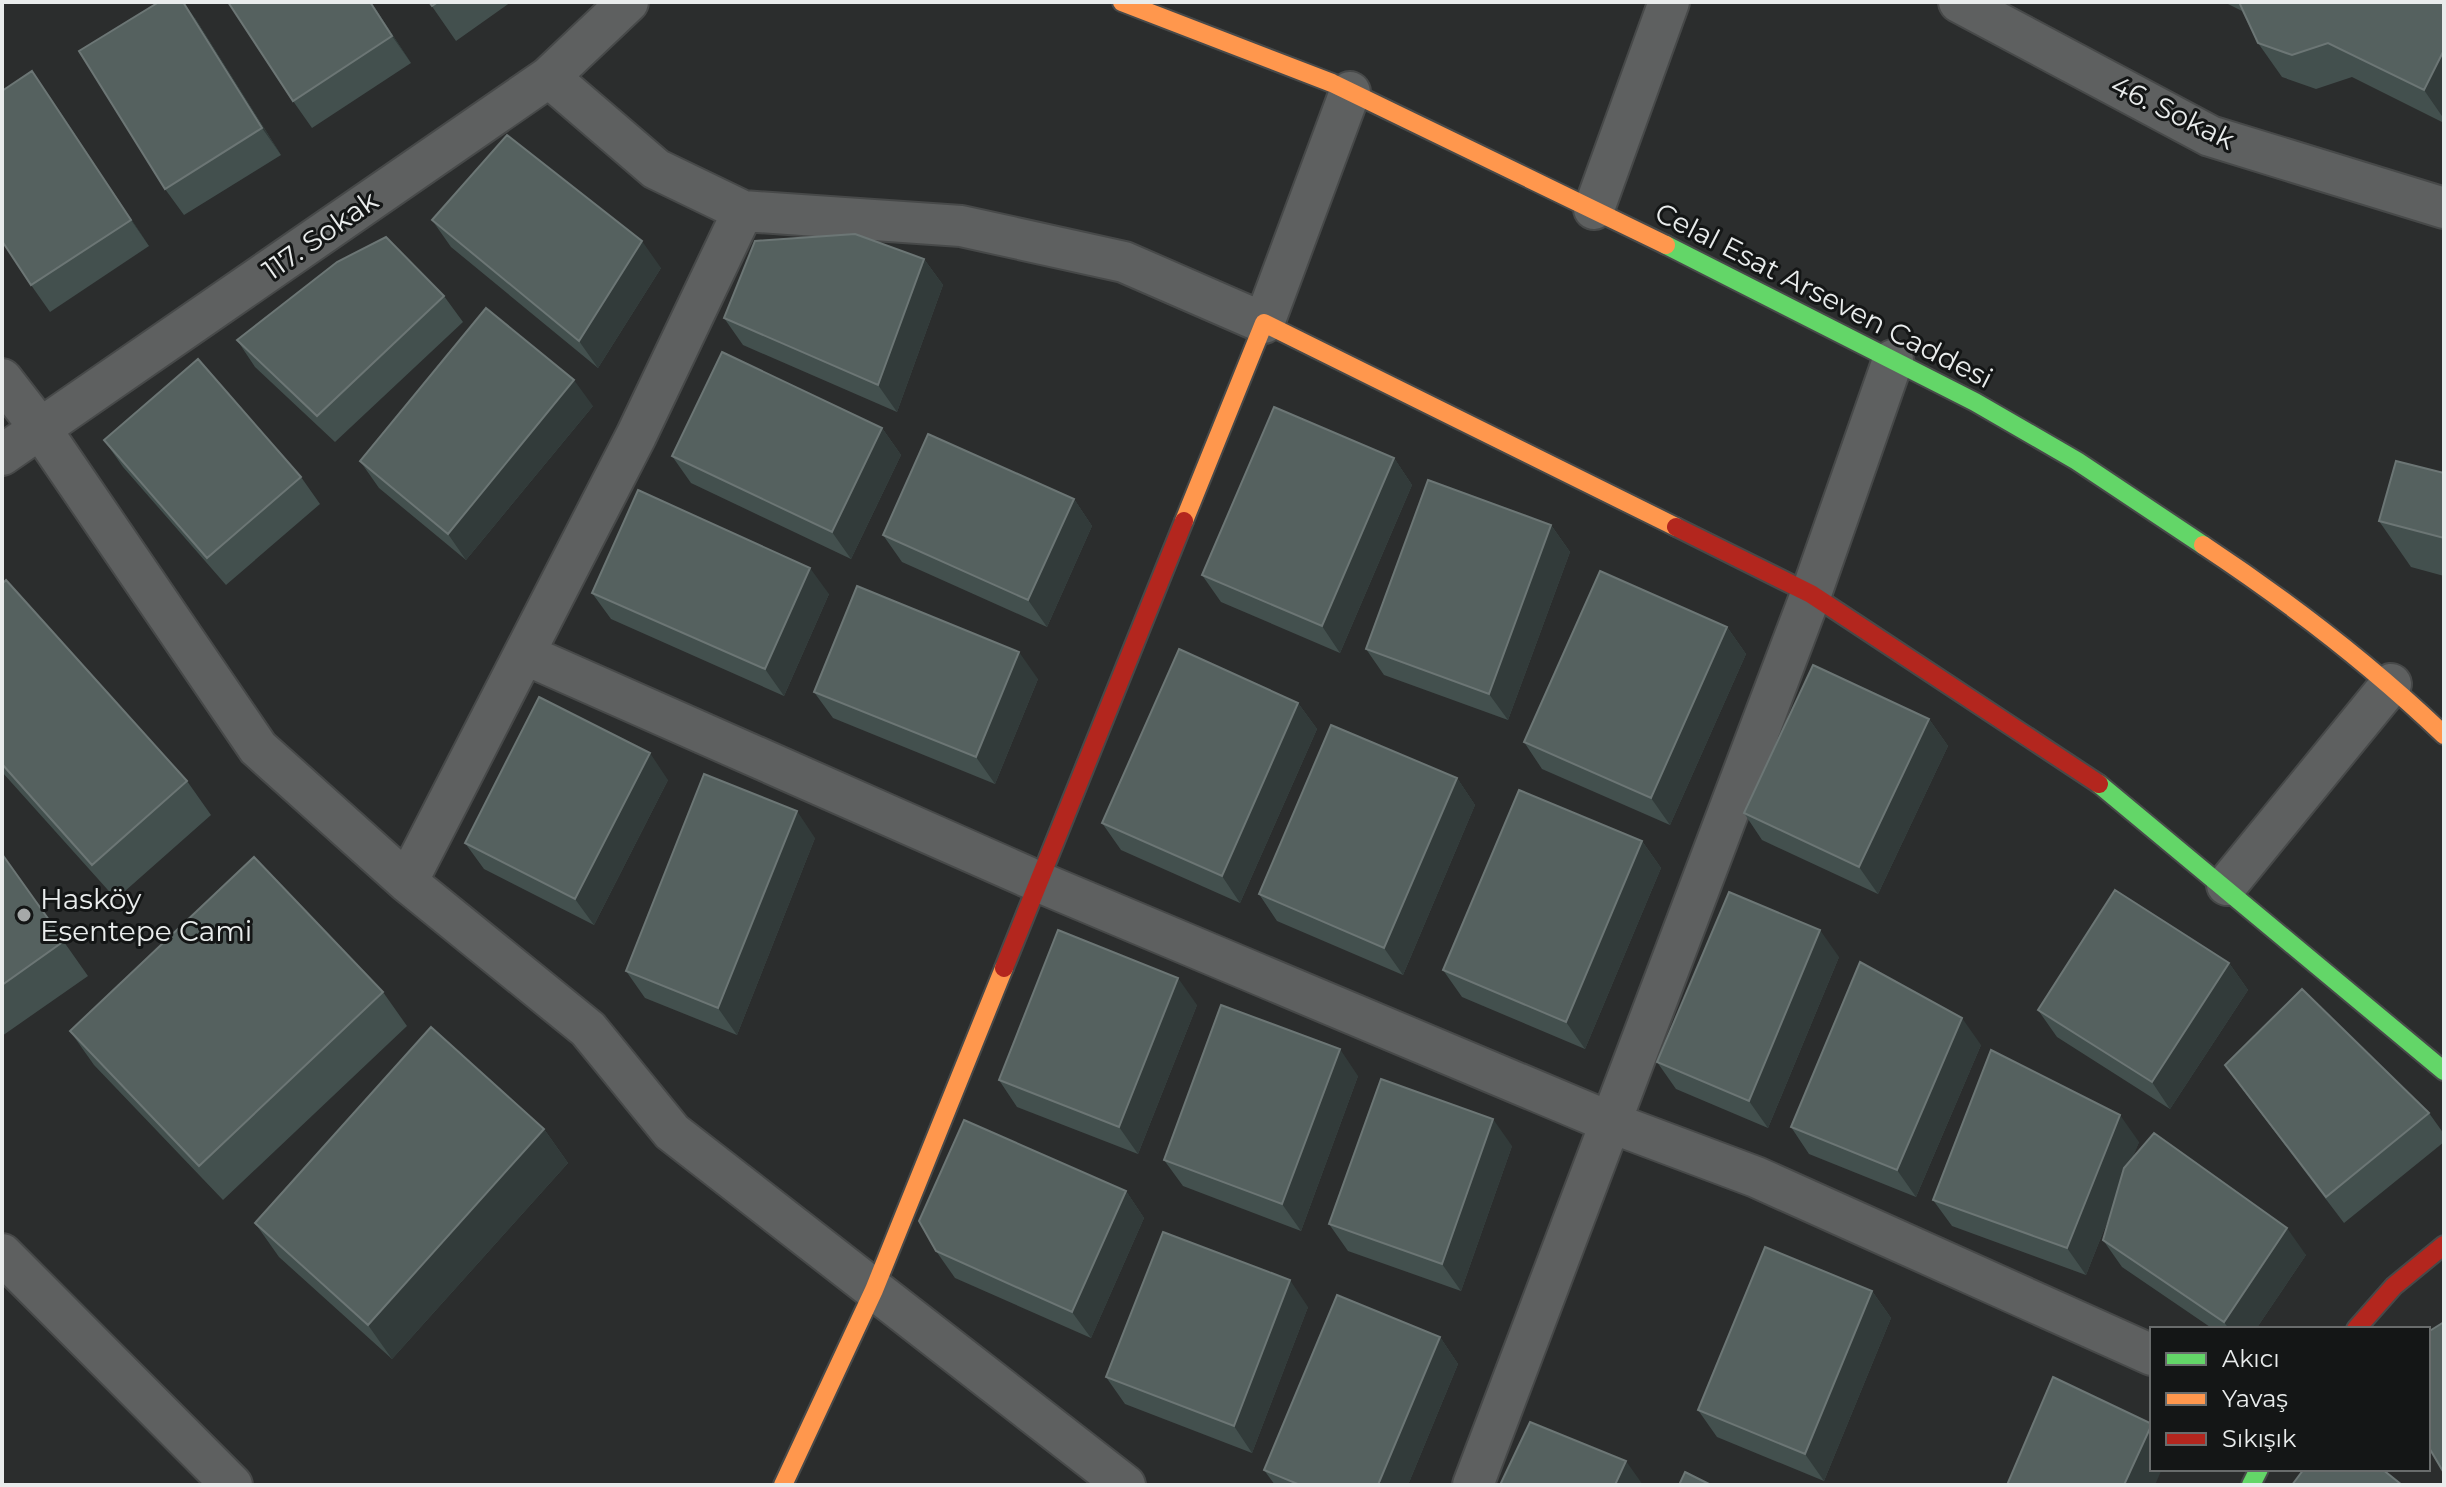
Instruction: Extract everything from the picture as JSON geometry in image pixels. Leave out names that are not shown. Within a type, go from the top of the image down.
[{"type":"street","name":"117. Sokak","points":[[2,455],[549,77],[628,2]]},
{"type":"street","name":"Celal Esat Arseven Caddesi","points":[[1122,2],[1350,92],[1594,209],[1893,360],[2077,461],[2295,606],[2391,684],[2444,735]]},
{"type":"street","points":[[1594,209],[1669,2]]},
{"type":"street","name":"46. Sokak","points":[[1959,2],[2210,136],[2444,208]]},
{"type":"street","points":[[549,77],[656,169],[743,211],[976,230],[1124,262],[1264,323],[1811,594],[2120,798],[2227,885],[2444,1071]]},
{"type":"street","points":[[783,1485],[874,1290],[1264,323],[1350,92]]},
{"type":"street","points":[[407,882],[636,436],[743,211]]},
{"type":"street","points":[[1473,1485],[1811,594],[1893,360]]},
{"type":"street","points":[[2,379],[40,428],[258,748],[407,882],[588,1029],[672,1132],[1125,1485]]},
{"type":"street","points":[[524,654],[1039,882],[1612,1123],[1756,1177],[2150,1354]]},
{"type":"street","points":[[2227,885],[2391,684]]},
{"type":"street","points":[[2358,1327],[2394,1286],[2444,1245]]},
{"type":"street","points":[[2,1254],[232,1485]]},
{"type":"building","points":[[159,2],[183,2],[262,128],[165,189],[79,51]]},
{"type":"building","points":[[228,2],[370,2],[392,36],[293,101]]},
{"type":"building","points":[[2239,2],[2444,2],[2444,50],[2424,90],[2328,43],[2292,55],[2258,43]]},
{"type":"building","points":[[32,71],[131,220],[31,285],[2,241],[2,91]]},
{"type":"building","points":[[507,135],[642,241],[579,341],[432,220]]},
{"type":"building","points":[[855,234],[924,259],[878,385],[724,318],[755,241]]},
{"type":"building","points":[[386,237],[444,296],[317,416],[237,340],[337,262]]},
{"type":"building","points":[[486,308],[574,380],[448,534],[360,461]]},
{"type":"building","points":[[722,352],[882,428],[832,532],[672,456]]},
{"type":"building","points":[[198,359],[301,477],[207,558],[104,440]]},
{"type":"building","points":[[1274,407],[1394,458],[1322,626],[1202,575]]},
{"type":"building","points":[[928,434],[1074,499],[1028,600],[883,535]]},
{"type":"building","points":[[2396,461],[2444,473],[2444,538],[2379,521]]},
{"type":"building","points":[[1428,480],[1551,525],[1489,694],[1366,649]]},
{"type":"building","points":[[638,490],[810,568],[765,669],[592,593]]},
{"type":"building","points":[[1600,571],[1727,627],[1651,798],[1524,742]]},
{"type":"building","points":[[6,580],[187,781],[92,865],[2,764],[2,584]]},
{"type":"building","points":[[857,586],[1019,652],[976,757],[814,692]]},
{"type":"building","points":[[1179,649],[1298,703],[1222,876],[1102,823]]},
{"type":"building","points":[[1813,665],[1929,719],[1859,867],[1744,813]]},
{"type":"building","points":[[539,697],[650,753],[575,899],[465,843]]},
{"type":"building","points":[[1331,725],[1457,778],[1384,948],[1259,894]]},
{"type":"building","points":[[704,774],[797,811],[718,1008],[626,971]]},
{"type":"building","points":[[1519,790],[1642,841],[1566,1022],[1443,970]]},
{"type":"building","points":[[2,854],[64,941],[2,985]]},
{"type":"building","points":[[254,857],[383,992],[199,1166],[70,1031]]},
{"type":"building","points":[[2115,890],[2229,963],[2152,1082],[2038,1010]]},
{"type":"building","points":[[1729,892],[1820,930],[1749,1101],[1657,1062]]},
{"type":"building","points":[[1058,930],[1178,978],[1119,1127],[999,1080]]},
{"type":"building","points":[[1860,962],[1962,1018],[1897,1170],[1791,1127]]},
{"type":"building","points":[[2302,989],[2429,1113],[2326,1197],[2225,1065]]},
{"type":"building","points":[[1221,1005],[1340,1049],[1282,1204],[1164,1160]]},
{"type":"building","points":[[431,1027],[544,1129],[368,1325],[255,1223]]},
{"type":"building","points":[[1991,1050],[2120,1115],[2067,1248],[1933,1200]]},
{"type":"building","points":[[1381,1079],[1493,1119],[1442,1264],[1329,1224]]},
{"type":"building","points":[[964,1120],[1126,1191],[1072,1312],[936,1251],[919,1221]]},
{"type":"building","points":[[2154,1133],[2287,1228],[2224,1322],[2103,1240],[2124,1168]]},
{"type":"building","points":[[1163,1232],[1290,1280],[1234,1426],[1106,1377]]},
{"type":"building","points":[[1765,1247],[1872,1291],[1805,1454],[1698,1410]]},
{"type":"building","points":[[1337,1295],[1440,1337],[1378,1485],[1300,1485],[1264,1470]]},
{"type":"building","points":[[2444,1322],[2444,1473],[2430,1449],[2430,1331]]},
{"type":"building","points":[[2053,1377],[2150,1423],[2124,1485],[2007,1485]]},
{"type":"building","points":[[1530,1422],[1626,1461],[1615,1485],[1500,1485]]},
{"type":"building","points":[[2302,1471],[2384,1471],[2402,1485],[2292,1485]]},
{"type":"building","points":[[1685,1472],[1711,1485],[1679,1485]]},
{"type":"traffic: fast","points":[[1666,245],[1975,402],[2077,461],[2203,545]]},
{"type":"traffic: fast","points":[[2099,784],[2444,1071]]},
{"type":"traffic: fast","points":[[2251,1485],[2258,1471]]},
{"type":"traffic: slow","points":[[1122,2],[1332,83],[1666,245]]},
{"type":"traffic: slow","points":[[1184,521],[1264,323],[1676,527]]},
{"type":"traffic: slow","points":[[2203,545],[2328,634],[2444,735]]},
{"type":"traffic: slow","points":[[783,1485],[874,1290],[1004,968]]},
{"type":"traffic: jam","points":[[1004,968],[1184,521]]},
{"type":"traffic: jam","points":[[1676,527],[1811,594],[2099,784]]},
{"type":"traffic: jam","points":[[2358,1327],[2394,1286],[2444,1245]]},
{"type":"place","name":"Hasköy Esentepe Cami","points":[[24,915]]}]
